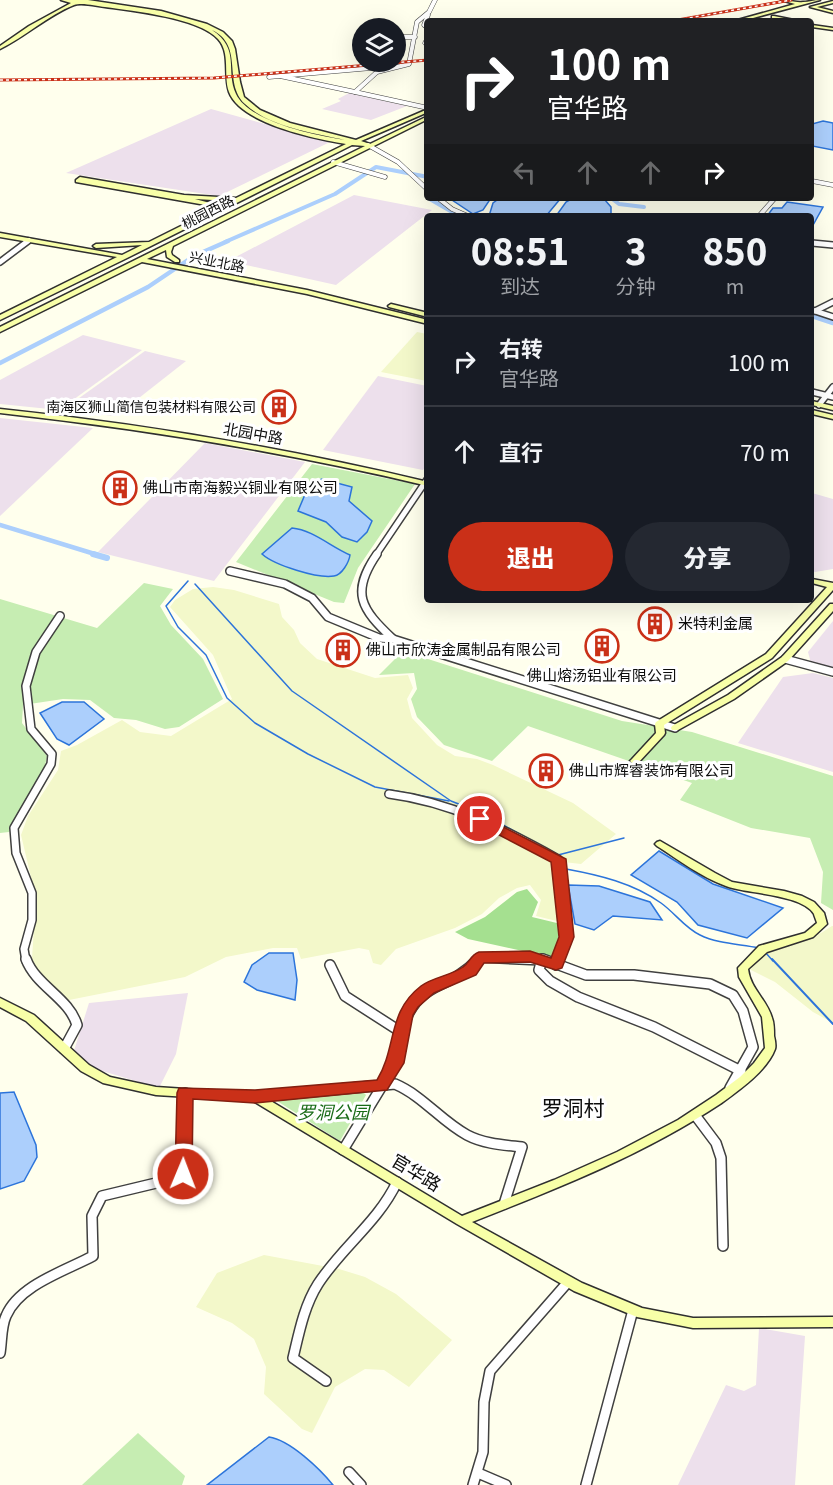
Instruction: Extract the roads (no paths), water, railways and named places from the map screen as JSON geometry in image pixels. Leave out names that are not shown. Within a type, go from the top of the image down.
[{"type":"main road","points":[[63,0],[184,21],[214,32],[225,45],[236,102],[254,115],[368,145]]},
{"type":"main road","points":[[783,0],[803,4],[833,2]]},
{"type":"main road","points":[[791,0],[803,4]]},
{"type":"main road","points":[[0,47],[77,1]]},
{"type":"main road","points":[[748,18],[803,4],[815,4],[833,11]]},
{"type":"main road","points":[[770,18],[815,4]]},
{"type":"main road","points":[[774,17],[778,18]]},
{"type":"main road","points":[[814,26],[833,29]]},
{"type":"main road","name":"桃园西路","points":[[0,318],[353,142],[424,111]]},
{"type":"main road","name":"桃园西路","points":[[0,330],[333,162],[424,119]]},
{"type":"main road","points":[[213,213],[208,204],[200,202],[78,181],[82,178],[184,197],[240,200]]},
{"type":"main road","name":"兴业北路","points":[[0,229],[149,255],[174,263]]},
{"type":"main road","name":"兴业北路","points":[[0,235],[140,260],[191,266],[424,315]]},
{"type":"main road","points":[[96,246],[132,246],[158,241]]},
{"type":"main road","points":[[171,244],[168,252],[174,263]]},
{"type":"main road","points":[[85,275],[99,263],[96,256],[87,250]]},
{"type":"main road","points":[[118,271],[174,263]]},
{"type":"main road","points":[[815,404],[833,408]]},
{"type":"main road","name":"北园中路","points":[[0,410],[148,429],[424,480]]},
{"type":"main road","points":[[814,412],[833,417]]},
{"type":"main road","points":[[635,761],[661,733],[659,724],[769,656],[833,585],[814,580]]},
{"type":"main road","points":[[675,728],[730,697],[785,659],[833,606]]},
{"type":"main road","points":[[461,1221],[633,1151],[695,1115],[746,1080],[770,1048],[767,1017],[744,977],[743,968],[762,950],[809,935],[822,924],[822,917],[816,909],[789,896],[729,884],[660,844]]},
{"type":"main road","name":"官华路","points":[[0,1002],[30,1018],[85,1068],[107,1080],[156,1090],[255,1097],[461,1221],[568,1282],[633,1310],[693,1323],[833,1322]]},
{"type":"street","points":[[426,18],[435,0]]},
{"type":"street","points":[[409,64],[417,22],[429,12]]},
{"type":"street","points":[[406,37],[415,37]]},
{"type":"street","points":[[269,77],[409,64]]},
{"type":"street","points":[[355,92],[377,72],[409,64]]},
{"type":"street","points":[[280,76],[424,108]]},
{"type":"street","points":[[368,145],[382,152],[424,186]]},
{"type":"street","points":[[333,162],[385,177]]},
{"type":"street","points":[[814,182],[833,185]]},
{"type":"street","points":[[443,201],[463,213]]},
{"type":"street","points":[[762,213],[772,201]]},
{"type":"street","points":[[0,262],[29,240]]},
{"type":"street","points":[[814,243],[833,245]]},
{"type":"street","points":[[814,311],[825,308],[833,302]]},
{"type":"street","points":[[825,308],[833,310]]},
{"type":"street","points":[[814,311],[833,317]]},
{"type":"street","points":[[815,404],[830,396],[833,387]]},
{"type":"street","points":[[814,392],[830,396]]},
{"type":"street","points":[[393,639],[366,610],[361,586],[364,573],[424,485]]},
{"type":"street","points":[[230,571],[264,576],[280,583],[323,605],[328,617],[379,638],[393,639],[422,651],[675,728]]},
{"type":"street","points":[[60,616],[36,652],[26,686],[31,729],[52,754],[51,764],[14,828],[16,853],[32,894],[32,920],[24,949],[26,961],[35,978],[74,1015],[77,1026],[64,1049]]},
{"type":"street","points":[[785,659],[833,672]]},
{"type":"street","points":[[389,794],[425,799],[480,819],[558,859],[567,937],[556,964]]},
{"type":"street","points":[[343,1150],[396,1063],[405,1015],[412,1003],[428,989],[470,971],[479,958],[530,957],[586,975],[634,975],[710,984],[733,995],[744,1011],[753,1047],[727,1093]]},
{"type":"street","points":[[542,959],[539,970],[548,980],[571,994],[655,1027],[741,1071]]},
{"type":"street","points":[[330,965],[345,996],[401,1032]]},
{"type":"street","points":[[255,1097],[395,1084],[413,1091],[452,1125],[470,1137],[522,1147],[504,1204]]},
{"type":"street","points":[[0,1353],[6,1315],[18,1302],[35,1287],[93,1256],[92,1211],[96,1201],[102,1196],[177,1178],[183,1174],[185,1093]]},
{"type":"street","points":[[695,1115],[716,1143],[721,1158],[723,1246]]},
{"type":"street","points":[[326,1381],[293,1358],[306,1309],[322,1278],[378,1217],[397,1182]]},
{"type":"street","points":[[473,1485],[483,1452],[484,1402],[490,1371],[568,1282]]},
{"type":"street","points":[[586,1485],[633,1310]]},
{"type":"street","points":[[349,1472],[361,1485]]},
{"type":"street","points":[[478,1473],[506,1485]]},
{"type":"water","points":[[823,121],[833,123],[833,150],[814,146],[814,123]]},
{"type":"water","points":[[454,201],[489,201],[483,210],[472,213]]},
{"type":"water","points":[[496,201],[558,201],[548,213],[490,213]]},
{"type":"water","points":[[606,201],[611,207],[611,213],[558,213],[566,202]]},
{"type":"water","points":[[787,202],[823,207],[814,223],[814,213],[769,213],[773,208],[782,208]]},
{"type":"water","points":[[322,479],[352,487],[349,501],[372,521],[367,532],[357,542],[342,537],[326,522],[298,511],[309,485]]},
{"type":"water","points":[[292,528],[315,535],[350,555],[342,571],[334,576],[307,573],[286,567],[262,554]]},
{"type":"water","points":[[62,702],[84,702],[104,719],[69,745],[57,739],[40,713]]},
{"type":"water","points":[[659,851],[713,884],[783,908],[747,938],[698,925],[677,902],[631,875]]},
{"type":"water","points":[[568,885],[599,886],[650,902],[662,920],[613,916],[594,930],[575,924]]},
{"type":"water","points":[[269,953],[293,953],[297,980],[295,1000],[257,990],[244,982],[252,965]]},
{"type":"water","points":[[14,1092],[36,1145],[37,1157],[24,1181],[0,1189],[0,1093]]},
{"type":"water","points":[[269,1437],[295,1449],[333,1485],[207,1485]]},
{"type":"waterway","points":[[225,242],[335,194],[376,167],[424,176]]},
{"type":"waterway","points":[[433,201],[454,213]]},
{"type":"waterway","points":[[615,201],[619,204],[644,207]]},
{"type":"waterway","points":[[0,363],[148,287],[194,256],[228,241]]},
{"type":"waterway","points":[[814,317],[833,323]]},
{"type":"waterway","points":[[0,525],[98,555]]},
{"type":"waterway","points":[[93,554],[107,558]]},
{"type":"waterway","points":[[188,581],[166,606],[178,627],[206,655],[227,698],[255,723],[308,754],[375,787],[449,801]]},
{"type":"waterway","points":[[195,584],[292,691],[451,801],[484,814],[528,839]]},
{"type":"waterway","points":[[551,851],[558,855],[624,838]]},
{"type":"waterway","points":[[563,865],[566,869],[603,877],[639,890],[661,903],[695,932],[707,938],[759,948]]},
{"type":"waterway","points":[[765,952],[773,961]]},
{"type":"waterway","points":[[772,959],[833,1024]]},
{"type":"railway","points":[[689,18],[791,0]]},
{"type":"railway","points":[[0,80],[214,78],[424,60]]},
{"type":"place","name":"南海区狮山简信包装材料有限公司","points":[[279,407]]},
{"type":"place","name":"佛山市南海毅兴铜业有限公司","points":[[120,488]]},
{"type":"place","name":"米特利金属","points":[[655,624]]},
{"type":"place","name":"佛山熔汤铝业有限公司","points":[[602,646]]},
{"type":"place","name":"佛山市欣涛金属制品有限公司","points":[[343,650]]},
{"type":"place","name":"佛山市辉睿装饰有限公司","points":[[546,771]]},
{"type":"district","name":"罗洞村","points":[[573,1109]]},
{"type":"park label","name":"罗洞公园","points":[[333,1113]]}]
